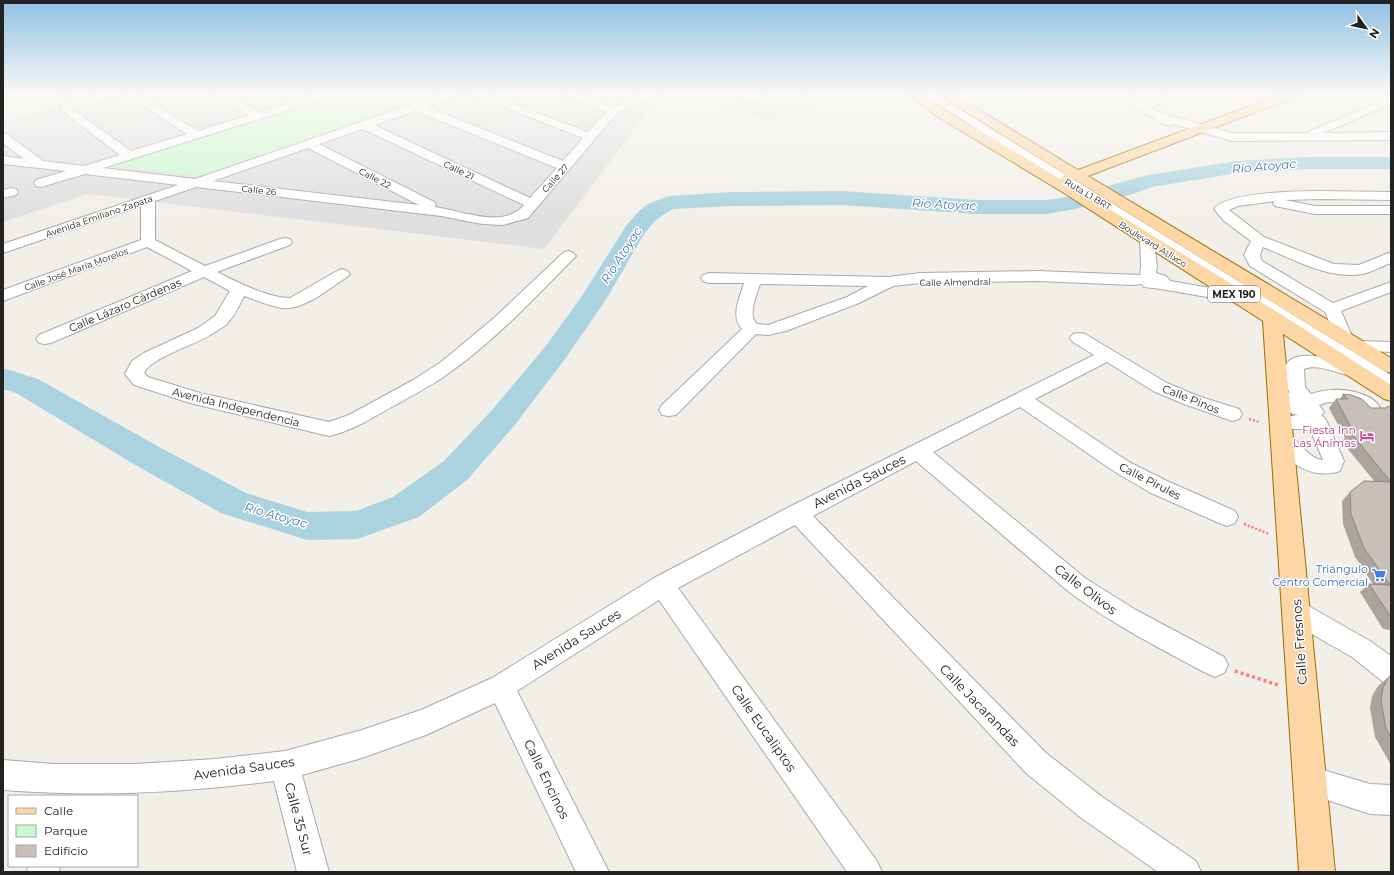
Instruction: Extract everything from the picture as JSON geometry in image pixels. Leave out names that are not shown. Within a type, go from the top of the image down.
[{"type":"main road","name":"Boulevard Atlixco","points":[[982,135],[1073,183],[1125,215],[1147,240],[1277,320],[1343,336],[1391,367]]},
{"type":"main road","name":"Boulevard Atlixco","points":[[1004,135],[1073,183],[1125,215],[1277,320],[1391,394]]},
{"type":"main road","points":[[1073,183],[1187,135]]},
{"type":"main road","points":[[1204,293],[1244,314],[1266,330],[1277,320]]},
{"type":"main road","name":"Calle Fresnos","points":[[1277,320],[1279,394],[1317,872]]},
{"type":"street","points":[[101,135],[130,156]]},
{"type":"street","points":[[41,184],[197,135]]},
{"type":"street","name":"Avenida Emiliano Zapata","points":[[3,249],[336,135]]},
{"type":"street","name":"Calle 21","points":[[385,135],[532,204]]},
{"type":"street","points":[[486,135],[566,167]]},
{"type":"street","points":[[584,135],[590,137]]},
{"type":"street","name":"Ruta L1 BRT","points":[[994,135],[1073,183]]},
{"type":"street","name":"Ruta L1 BRT","points":[[998,135],[1073,183]]},
{"type":"street","points":[[1220,135],[1238,137],[1291,135],[1391,136]]},
{"type":"street","points":[[3,137],[39,164]]},
{"type":"street","name":"Calle 27","points":[[514,220],[522,215],[566,167],[590,137]]},
{"type":"street","name":"Calle 22","points":[[309,144],[441,212]]},
{"type":"street","name":"Calle 26","points":[[3,160],[441,212],[493,222],[514,220]]},
{"type":"street","points":[[243,166],[295,194]]},
{"type":"street","points":[[1343,336],[1332,309],[1317,281],[1259,240],[1252,232],[1225,216],[1221,209],[1226,204],[1264,198],[1310,194],[1391,196]]},
{"type":"street","points":[[1264,198],[1295,207],[1315,210],[1391,210]]},
{"type":"street","points":[[148,199],[148,242],[239,289],[287,304],[299,300],[342,274]]},
{"type":"street","points":[[1125,215],[1391,377]]},
{"type":"street","name":"Ruta L1 BRT","points":[[1125,215],[1391,383]]},
{"type":"street","points":[[1147,240],[1149,267],[1154,281]]},
{"type":"street","points":[[1259,240],[1252,255],[1255,263],[1317,281],[1362,270],[1391,257]]},
{"type":"street","name":"Calle José María Morelos","points":[[3,296],[148,242]]},
{"type":"street","name":"Calle Lázaro Cárdenas","points":[[45,339],[205,272],[285,242]]},
{"type":"street","name":"Avenida Independencia","points":[[239,289],[226,314],[217,323],[204,332],[150,357],[138,366],[134,374],[141,380],[197,399],[328,429],[346,424],[396,397],[429,378],[455,360],[478,341],[568,256]]},
{"type":"street","name":"Calle Almendral","points":[[709,278],[888,282],[908,281],[924,284],[1038,281],[1154,281],[1204,293],[1241,298]]},
{"type":"street","points":[[753,279],[744,313],[745,322],[752,329],[768,330],[853,300],[888,282]]},
{"type":"street","points":[[1277,320],[1317,281]]},
{"type":"street","points":[[1332,309],[1387,290]]},
{"type":"street","points":[[669,410],[752,329]]},
{"type":"street","name":"Calle Pinos","points":[[1079,338],[1175,394],[1232,414]]},
{"type":"street","points":[[1359,346],[1391,347]]},
{"type":"street","name":"Avenida Sauces","points":[[3,775],[53,787],[135,779],[215,774],[285,765],[362,744],[426,722],[501,687],[662,585],[797,513],[1107,355]]},
{"type":"street","points":[[1319,415],[1282,430],[1300,460],[1325,468],[1333,466],[1334,461],[1319,415],[1296,388],[1295,366],[1300,362],[1316,362],[1358,373],[1358,384],[1367,405]]},
{"type":"street","points":[[1279,394],[1298,409],[1319,415]]},
{"type":"street","points":[[1319,415],[1323,396],[1329,395],[1340,395],[1367,405],[1391,408]]},
{"type":"street","name":"Calle Pirules","points":[[1021,399],[1122,468],[1227,517]]},
{"type":"street","name":"Calle Olivos","points":[[918,451],[1098,601],[1215,665]]},
{"type":"street","name":"Calle Jacarandas","points":[[797,513],[1036,763],[1064,788],[1096,812],[1185,872]]},
{"type":"street","name":"Calle Eucaliptos","points":[[662,585],[866,872]]},
{"type":"street","points":[[1296,612],[1361,649],[1391,672]]},
{"type":"street","name":"Calle Encinos","points":[[501,687],[593,872]]},
{"type":"street","name":"Calle 35 Sur","points":[[285,765],[313,872]]},
{"type":"street","points":[[1310,781],[1370,799],[1391,800]]},
{"type":"path","name":"Calle Pinos","points":[[1232,414],[1282,430]]},
{"type":"path","points":[[1227,517],[1291,542]]},
{"type":"path","points":[[1215,665],[1303,693]]},
{"type":"shaded area","points":[[3,135],[630,135],[544,249],[88,194],[3,222]]},
{"type":"green space","points":[[209,135],[322,135],[199,176],[107,166]]},
{"type":"building","points":[[1343,394],[1362,399],[1371,408],[1386,408],[1388,406],[1391,408],[1391,482],[1350,432],[1354,433],[1336,399],[1348,399]]},
{"type":"building","name":"Triángulo Centro Comercial","points":[[1364,481],[1391,482],[1391,617],[1369,584],[1390,585],[1364,548],[1351,514],[1350,492]]},
{"type":"building","points":[[1391,675],[1391,737],[1386,729],[1381,700],[1383,688]]},
{"type":"waterway","name":"Río Atoyac","points":[[3,378],[27,386],[149,457],[234,503],[307,526],[357,525],[406,507],[456,470],[503,418],[555,353],[594,298],[634,231],[647,216],[656,209],[669,203],[731,199],[842,198],[977,207],[1047,207],[1067,204],[1125,189],[1148,181],[1237,167],[1307,163],[1391,163]]},
{"type":"place","name":"Fiesta Inn Las Ánimas","points":[[1367,436]]},
{"type":"place","name":"Triángulo Centro Comercial","points":[[1379,575]]}]
